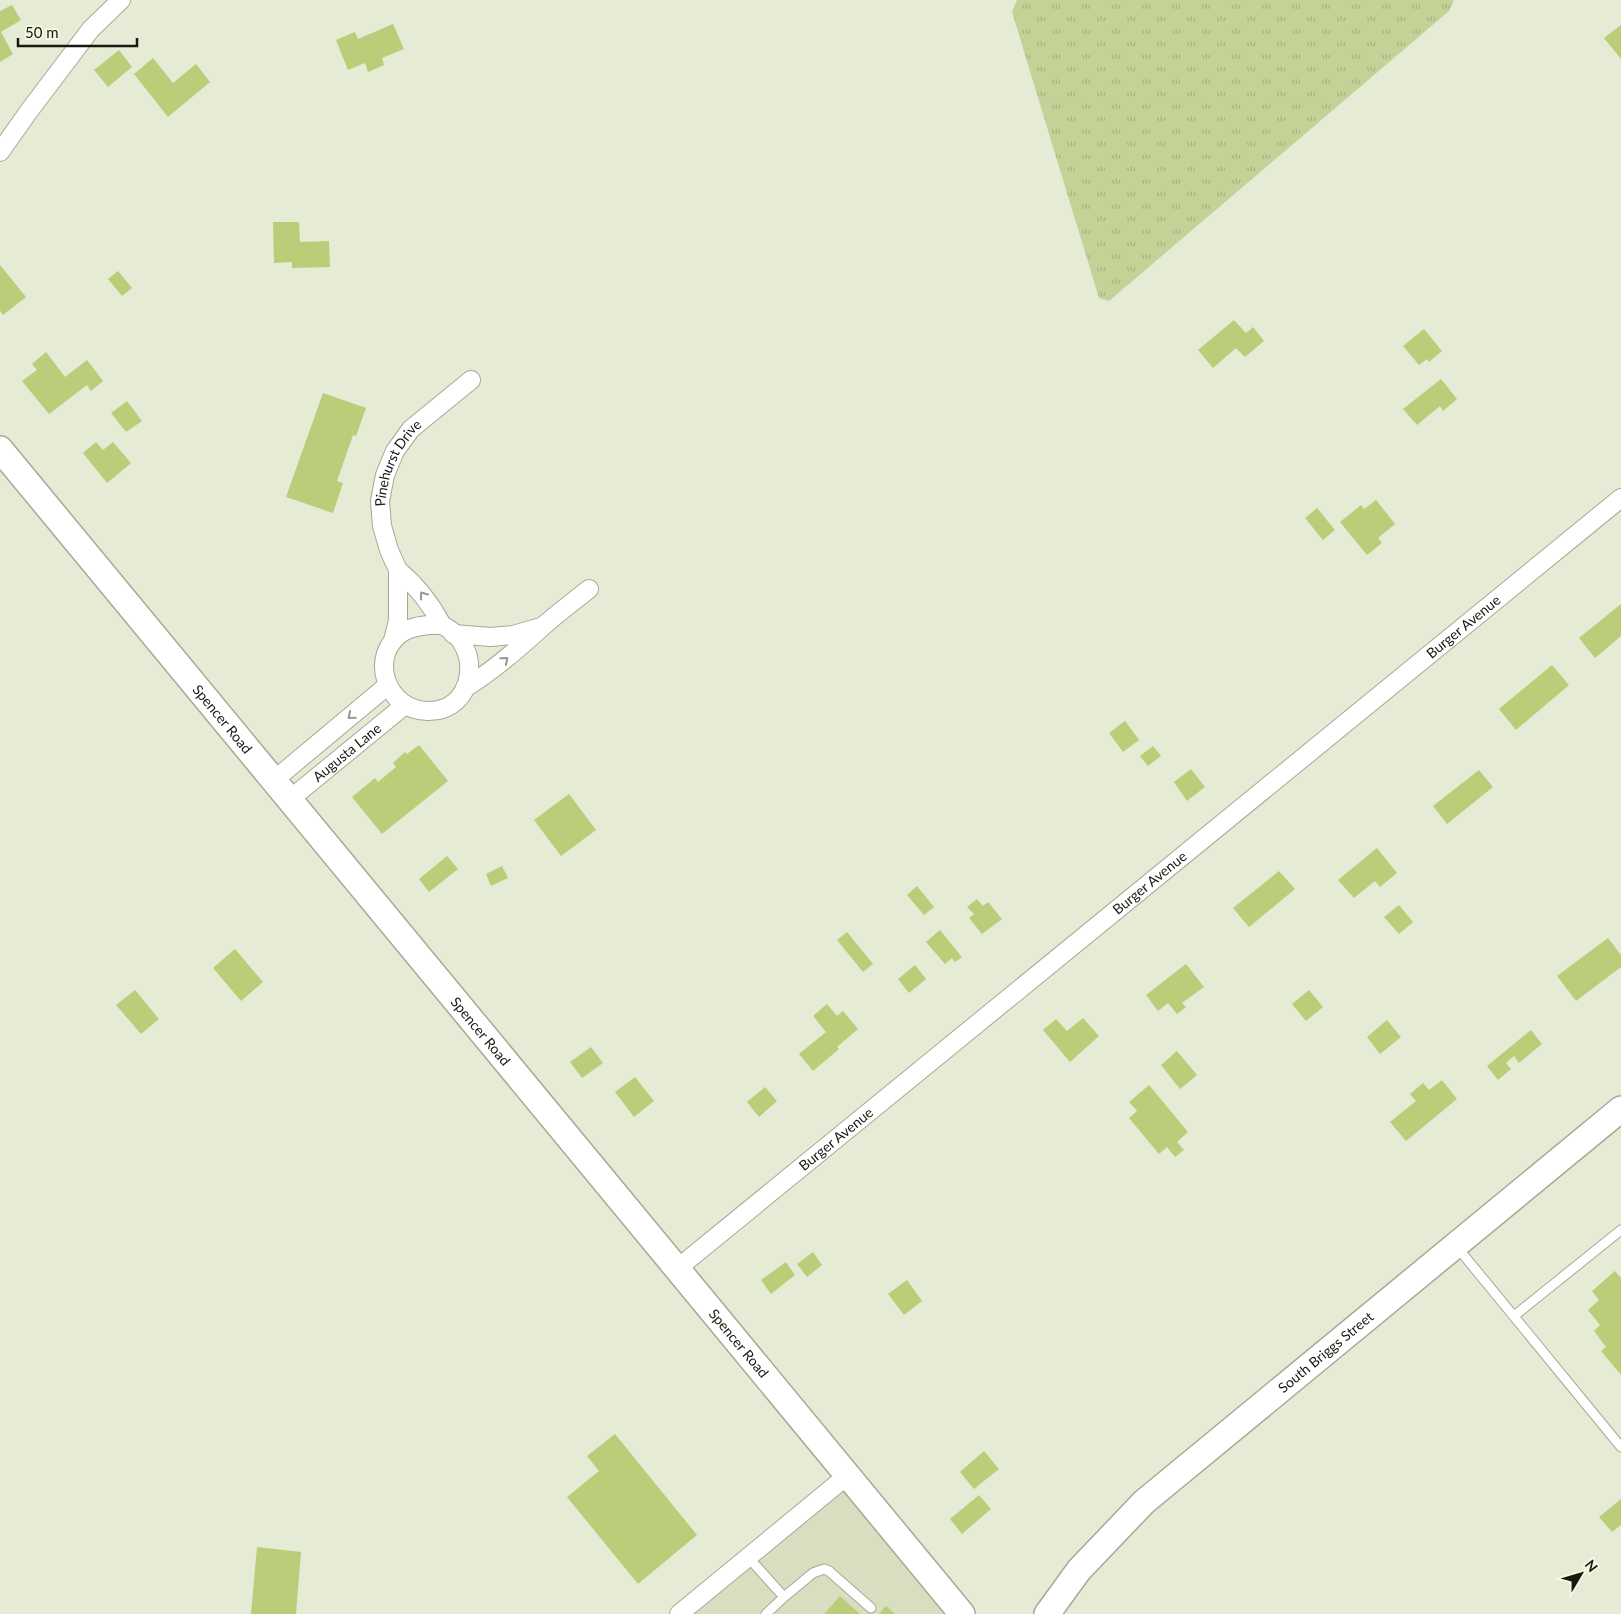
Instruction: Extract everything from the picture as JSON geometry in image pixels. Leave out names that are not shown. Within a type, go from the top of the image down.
[{"type":"street","points":[[0,152],[29,111],[92,30],[121,0]]},
{"type":"street","name":"Pinehurst Drive","points":[[393,641],[398,620],[398,570],[389,550],[382,526],[380,501],[385,475],[395,451],[411,429],[471,380]]},
{"type":"street","name":"Spencer Road","points":[[0,449],[962,1614]]},
{"type":"street","name":"Burger Avenue","points":[[678,1268],[1621,498]]},
{"type":"street","name":"Pinehurst Drive","points":[[398,570],[415,584],[448,630]]},
{"type":"street","points":[[465,688],[490,673],[524,645],[542,627],[590,589]]},
{"type":"street","points":[[448,630],[464,645],[469,659],[470,674],[465,688],[456,700],[443,708],[429,711],[414,709],[405,705],[390,691],[385,679],[384,666],[386,652],[393,641],[403,632],[415,626],[448,630],[491,638],[542,627]]},
{"type":"street","name":"Augusta Lane","points":[[281,790],[388,685]]},
{"type":"street","name":"Augusta Lane","points":[[281,790],[405,705]]},
{"type":"street","name":"South Briggs Street","points":[[1047,1614],[1079,1570],[1144,1502],[1621,1108]]},
{"type":"street","points":[[679,1614],[848,1475]]},
{"type":"lane","points":[[1514,1316],[1621,1230]]},
{"type":"lane","points":[[1456,1245],[1621,1447]]},
{"type":"lane","points":[[748,1557],[784,1597]]},
{"type":"lane","points":[[766,1614],[813,1573],[824,1569],[829,1571],[871,1608]]},
{"type":"shaded area","points":[[848,1480],[958,1614],[686,1614]]},
{"type":"green space","points":[[1017,0],[1454,0],[1449,11],[1109,301],[1099,298],[1012,12]]},
{"type":"building","points":[[12,5],[21,20],[1,32],[13,54],[0,62],[0,11]]},
{"type":"building","points":[[393,24],[404,49],[382,58],[384,65],[368,72],[365,63],[348,70],[336,40],[355,32],[358,39]]},
{"type":"building","points":[[1621,25],[1621,59],[1604,38]]},
{"type":"building","points":[[119,50],[132,67],[108,87],[94,70]]},
{"type":"building","points":[[153,58],[173,83],[196,64],[210,82],[168,117],[134,74]]},
{"type":"building","points":[[273,222],[299,222],[300,242],[329,241],[330,267],[292,268],[292,262],[274,263]]},
{"type":"building","points":[[0,265],[26,297],[3,315],[0,311]]},
{"type":"building","points":[[118,271],[132,288],[122,296],[108,279]]},
{"type":"building","points":[[1234,320],[1246,333],[1253,327],[1264,341],[1245,357],[1236,348],[1213,368],[1198,350]]},
{"type":"building","points":[[1424,329],[1442,351],[1429,362],[1427,359],[1419,365],[1403,346]]},
{"type":"building","points":[[46,352],[65,377],[87,360],[103,381],[91,391],[87,385],[49,414],[22,381],[37,370],[32,364]]},
{"type":"building","points":[[1441,379],[1457,399],[1443,411],[1440,406],[1417,425],[1403,409]]},
{"type":"building","points":[[323,393],[366,408],[356,436],[353,435],[337,481],[343,483],[333,513],[286,497]]},
{"type":"building","points":[[127,401],[142,421],[126,432],[111,413]]},
{"type":"building","points":[[96,442],[103,450],[113,442],[131,463],[107,483],[83,453]]},
{"type":"building","points":[[1376,500],[1395,524],[1378,538],[1382,543],[1367,555],[1340,522],[1361,505],[1364,509]]},
{"type":"building","points":[[1317,508],[1335,530],[1323,540],[1305,518]]},
{"type":"building","points":[[1621,604],[1621,636],[1595,658],[1579,638]]},
{"type":"building","points":[[1552,665],[1569,685],[1516,730],[1499,709]]},
{"type":"building","points":[[1125,721],[1139,740],[1123,752],[1109,733]]},
{"type":"building","points":[[419,745],[448,781],[382,834],[352,797],[375,778],[378,782],[396,767],[393,763],[405,752],[407,754]]},
{"type":"building","points":[[1153,746],[1161,756],[1148,766],[1140,756]]},
{"type":"building","points":[[1191,769],[1205,787],[1187,801],[1174,782]]},
{"type":"building","points":[[1479,770],[1493,787],[1447,824],[1433,806]]},
{"type":"building","points":[[569,794],[596,830],[561,856],[534,820]]},
{"type":"building","points":[[1377,848],[1397,873],[1380,887],[1375,881],[1354,898],[1338,880]]},
{"type":"building","points":[[447,856],[458,869],[429,892],[419,879]]},
{"type":"building","points":[[502,866],[508,878],[491,886],[486,874]]},
{"type":"building","points":[[1279,871],[1295,889],[1249,927],[1233,908]]},
{"type":"building","points":[[917,886],[934,907],[924,915],[907,895]]},
{"type":"building","points":[[977,899],[983,906],[988,902],[1002,919],[982,934],[969,918],[974,914],[967,907]]},
{"type":"building","points":[[1399,905],[1413,922],[1399,934],[1384,917]]},
{"type":"building","points":[[940,930],[962,957],[955,962],[952,958],[945,964],[926,942]]},
{"type":"building","points":[[847,932],[873,964],[863,972],[837,940]]},
{"type":"building","points":[[1608,938],[1621,955],[1621,967],[1576,1001],[1557,976]]},
{"type":"building","points":[[235,949],[263,982],[241,1001],[213,968]]},
{"type":"building","points":[[1186,964],[1204,987],[1182,1003],[1186,1007],[1177,1014],[1168,1003],[1158,1011],[1146,995]]},
{"type":"building","points":[[915,965],[926,979],[909,993],[898,979]]},
{"type":"building","points":[[135,990],[159,1019],[141,1034],[116,1005]]},
{"type":"building","points":[[1309,990],[1323,1007],[1306,1021],[1292,1004]]},
{"type":"building","points":[[827,1004],[837,1016],[843,1011],[858,1029],[837,1047],[839,1049],[813,1071],[799,1054],[826,1032],[813,1016]]},
{"type":"building","points":[[1083,1018],[1099,1036],[1070,1062],[1043,1030],[1056,1019],[1067,1031]]},
{"type":"building","points":[[1387,1020],[1401,1037],[1380,1054],[1367,1037]]},
{"type":"building","points":[[1531,1030],[1542,1044],[1519,1063],[1514,1056],[1506,1063],[1511,1069],[1498,1080],[1487,1066]]},
{"type":"building","points":[[591,1047],[603,1063],[582,1078],[570,1062]]},
{"type":"building","points":[[1177,1051],[1197,1075],[1180,1089],[1161,1065]]},
{"type":"building","points":[[635,1077],[654,1101],[634,1117],[615,1092]]},
{"type":"building","points":[[1442,1080],[1457,1099],[1406,1141],[1390,1122],[1416,1101],[1410,1094],[1423,1083],[1429,1090]]},
{"type":"building","points":[[1149,1085],[1188,1132],[1177,1142],[1184,1150],[1175,1157],[1167,1147],[1159,1154],[1129,1118],[1137,1111],[1129,1102]]},
{"type":"building","points":[[765,1087],[777,1101],[759,1117],[747,1102]]},
{"type":"building","points":[[813,1252],[822,1265],[807,1277],[797,1264]]},
{"type":"building","points":[[786,1262],[795,1275],[771,1294],[761,1280]]},
{"type":"building","points":[[1615,1271],[1621,1278],[1621,1375],[1601,1351],[1606,1347],[1594,1331],[1600,1325],[1588,1310],[1599,1300],[1592,1291]]},
{"type":"building","points":[[907,1280],[922,1301],[904,1315],[888,1294]]},
{"type":"building","points":[[615,1434],[697,1535],[638,1584],[567,1497],[599,1471],[587,1456]]},
{"type":"building","points":[[984,1451],[999,1469],[974,1489],[960,1472]]},
{"type":"building","points":[[979,1495],[991,1509],[962,1534],[950,1519]]},
{"type":"building","points":[[1621,1499],[1621,1525],[1612,1532],[1599,1517]]},
{"type":"building","points":[[257,1547],[301,1552],[296,1614],[251,1614]]},
{"type":"building","points":[[840,1596],[860,1614],[824,1614]]},
{"type":"building","points":[[886,1606],[895,1614],[879,1614]]}]
